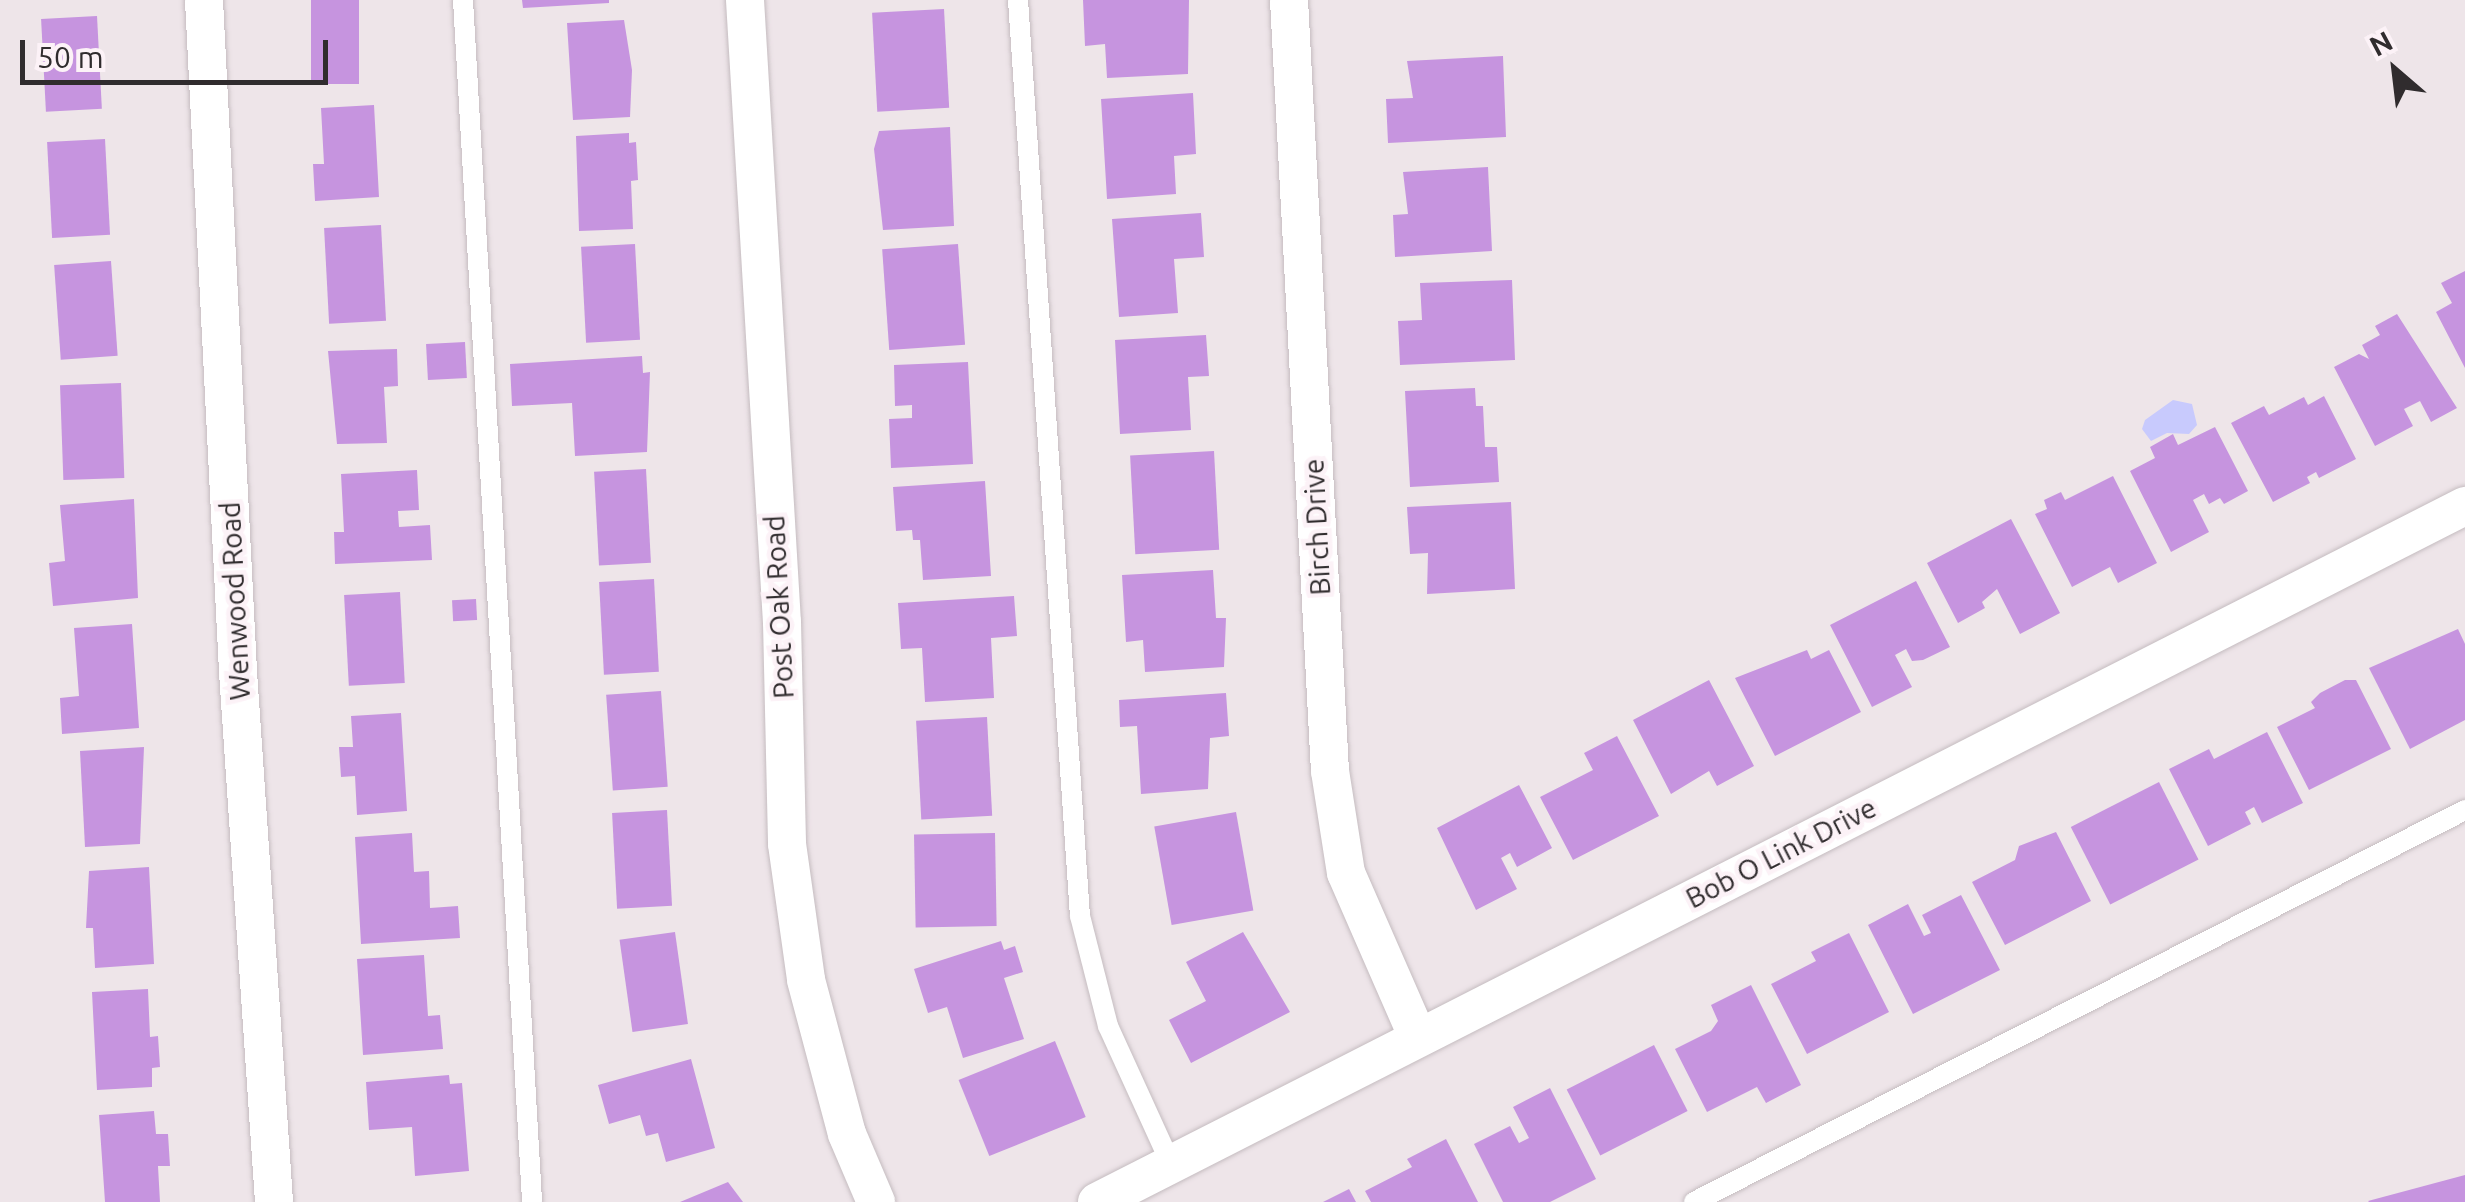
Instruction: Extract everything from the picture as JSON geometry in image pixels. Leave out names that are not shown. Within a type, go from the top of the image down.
[{"type":"street","name":"Wenwood Road","points":[[204,0],[238,672],[274,1202]]},
{"type":"street","name":"Post Oak Road","points":[[745,0],[782,622],[788,844],[806,980],[846,1134],[876,1202]]},
{"type":"street","name":"Birch Drive","points":[[1288,0],[1330,771],[1346,873],[1418,1038]]},
{"type":"street","name":"Bob O Link Drive","points":[[1097,1202],[2465,506]]},
{"type":"lane","points":[[463,0],[532,1202]]},
{"type":"lane","points":[[1018,0],[1080,916],[1108,1026],[1171,1164]]},
{"type":"lane","points":[[1694,1202],[2465,810]]},
{"type":"water","points":[[2173,400],[2192,404],[2197,425],[2189,434],[2167,433],[2151,441],[2142,429],[2145,420]]},
{"type":"building","points":[[311,0],[359,0],[359,84],[311,84]]},
{"type":"building","points":[[522,0],[609,0],[609,3],[523,8]]},
{"type":"building","points":[[1083,0],[1189,0],[1188,74],[1107,78],[1105,44],[1085,46]]},
{"type":"building","points":[[944,9],[949,108],[877,112],[872,13]]},
{"type":"building","points":[[97,16],[102,109],[46,112],[41,19]]},
{"type":"building","points":[[624,20],[632,70],[630,117],[573,120],[567,23]]},
{"type":"building","points":[[1503,56],[1506,137],[1388,143],[1386,99],[1413,98],[1407,61]]},
{"type":"building","points":[[1193,93],[1196,154],[1174,156],[1176,194],[1107,199],[1101,99]]},
{"type":"building","points":[[374,105],[379,197],[315,201],[313,164],[324,164],[321,108]]},
{"type":"building","points":[[950,127],[954,226],[883,230],[874,149],[879,131]]},
{"type":"building","points":[[629,133],[629,143],[636,142],[638,180],[631,181],[633,229],[579,231],[576,136]]},
{"type":"building","points":[[105,139],[110,235],[52,238],[47,142]]},
{"type":"building","points":[[1488,167],[1492,251],[1395,257],[1393,215],[1408,214],[1403,172]]},
{"type":"building","points":[[1201,213],[1204,257],[1174,259],[1178,313],[1119,317],[1112,219]]},
{"type":"building","points":[[381,225],[386,321],[329,324],[324,228]]},
{"type":"building","points":[[635,244],[640,340],[586,343],[581,247]]},
{"type":"building","points":[[958,244],[965,345],[889,350],[882,249]]},
{"type":"building","points":[[111,261],[118,356],[61,360],[54,265]]},
{"type":"building","points":[[2465,271],[2465,368],[2436,312],[2452,303],[2441,283]]},
{"type":"building","points":[[1512,280],[1515,360],[1400,365],[1398,321],[1422,320],[1420,283]]},
{"type":"building","points":[[2397,314],[2457,408],[2431,422],[2420,401],[2404,409],[2413,426],[2375,446],[2334,367],[2359,354],[2369,359],[2362,345],[2380,335],[2375,326]]},
{"type":"building","points":[[1206,335],[1209,376],[1188,377],[1191,430],[1120,434],[1115,340]]},
{"type":"building","points":[[465,342],[467,378],[428,380],[426,344]]},
{"type":"building","points":[[397,349],[398,386],[384,387],[387,443],[337,444],[328,351]]},
{"type":"building","points":[[642,356],[643,373],[650,372],[647,452],[575,456],[572,403],[512,406],[510,364]]},
{"type":"building","points":[[968,362],[973,464],[891,468],[889,419],[912,418],[912,405],[895,406],[894,365]]},
{"type":"building","points":[[121,383],[124,478],[63,480],[60,385]]},
{"type":"building","points":[[1475,388],[1476,406],[1483,406],[1485,447],[1497,447],[1499,482],[1410,487],[1405,391]]},
{"type":"building","points":[[2324,396],[2356,459],[2319,478],[2316,472],[2307,477],[2310,483],[2273,502],[2231,423],[2264,406],[2269,415],[2304,397],[2308,405]]},
{"type":"building","points":[[2215,427],[2248,491],[2224,504],[2220,498],[2209,504],[2204,494],[2193,500],[2209,532],[2171,552],[2130,471],[2155,458],[2150,447],[2173,434],[2178,445]]},
{"type":"building","points":[[1214,451],[1219,550],[1135,554],[1130,455]]},
{"type":"building","points":[[646,469],[651,563],[599,566],[594,472]]},
{"type":"building","points":[[417,470],[419,510],[398,511],[399,527],[430,525],[432,560],[335,564],[334,532],[344,532],[341,474]]},
{"type":"building","points":[[2113,476],[2157,563],[2118,583],[2110,567],[2072,587],[2035,514],[2047,509],[2044,500],[2061,492],[2065,500]]},
{"type":"building","points":[[985,481],[991,576],[923,580],[920,540],[913,540],[912,530],[896,531],[893,487]]},
{"type":"building","points":[[134,499],[138,598],[53,606],[49,563],[65,561],[60,505]]},
{"type":"building","points":[[1511,502],[1515,589],[1427,594],[1428,553],[1410,554],[1407,507]]},
{"type":"building","points":[[2011,519],[2060,613],[2020,634],[1997,589],[1982,602],[1985,608],[1958,623],[1927,563]]},
{"type":"building","points":[[1213,570],[1216,618],[1226,618],[1224,667],[1145,672],[1143,640],[1126,642],[1122,575]]},
{"type":"building","points":[[654,579],[659,672],[604,675],[599,582]]},
{"type":"building","points":[[1916,581],[1950,647],[1923,660],[1912,661],[1906,649],[1895,655],[1912,687],[1872,707],[1830,625]]},
{"type":"building","points":[[400,592],[405,683],[349,686],[344,595]]},
{"type":"building","points":[[1014,596],[1017,636],[991,638],[994,698],[925,702],[922,648],[901,649],[898,603]]},
{"type":"building","points":[[476,599],[477,620],[453,621],[452,600]]},
{"type":"building","points":[[132,624],[139,728],[62,734],[60,698],[79,696],[74,628]]},
{"type":"building","points":[[2458,629],[2465,644],[2465,720],[2410,749],[2369,668]]},
{"type":"building","points":[[1807,650],[1811,659],[1829,650],[1861,712],[1775,756],[1735,678]]},
{"type":"building","points":[[1709,680],[1754,766],[1717,786],[1709,771],[1671,794],[1633,720]]},
{"type":"building","points":[[2345,680],[2356,680],[2391,749],[2309,790],[2277,727],[2315,708],[2311,702],[2320,693]]},
{"type":"building","points":[[661,691],[668,787],[613,791],[606,695]]},
{"type":"building","points":[[1226,693],[1229,736],[1210,738],[1208,789],[1141,794],[1137,726],[1120,727],[1119,700]]},
{"type":"building","points":[[401,713],[407,811],[357,815],[355,776],[341,777],[339,747],[353,747],[351,716]]},
{"type":"building","points":[[987,717],[992,816],[921,820],[916,721]]},
{"type":"building","points":[[2267,732],[2303,803],[2262,823],[2254,807],[2245,812],[2251,824],[2208,846],[2169,769],[2209,749],[2214,759]]},
{"type":"building","points":[[1617,736],[1659,816],[1573,860],[1540,797],[1593,770],[1584,753]]},
{"type":"building","points":[[144,747],[140,844],[85,847],[80,751]]},
{"type":"building","points":[[2159,782],[2198,860],[2110,904],[2071,827]]},
{"type":"building","points":[[1519,785],[1552,848],[1517,867],[1510,853],[1501,858],[1517,889],[1476,910],[1437,828]]},
{"type":"building","points":[[667,810],[672,906],[617,909],[612,813]]},
{"type":"building","points":[[1236,812],[1253,910],[1172,925],[1154,826]]},
{"type":"building","points":[[2056,832],[2091,901],[2005,945],[1972,882],[2015,860],[2019,846]]},
{"type":"building","points":[[412,833],[414,872],[429,871],[430,908],[458,906],[460,938],[361,944],[355,837]]},
{"type":"building","points":[[995,833],[997,926],[916,927],[914,834]]},
{"type":"building","points":[[149,867],[154,964],[95,968],[93,928],[86,928],[89,871]]},
{"type":"building","points":[[1961,895],[2000,970],[1913,1014],[1868,925],[1908,904],[1924,936],[1931,933],[1922,915]]},
{"type":"building","points":[[675,932],[688,1024],[632,1032],[620,940]]},
{"type":"building","points":[[1243,932],[1290,1012],[1191,1063],[1169,1020],[1206,1001],[1186,962]]},
{"type":"building","points":[[1849,933],[1889,1012],[1807,1054],[1771,984],[1816,961],[1811,952]]},
{"type":"building","points":[[1001,941],[1004,950],[1015,946],[1023,972],[1004,978],[1024,1039],[963,1058],[947,1007],[928,1013],[914,969]]},
{"type":"building","points":[[424,955],[428,1016],[440,1015],[443,1049],[363,1055],[357,959]]},
{"type":"building","points":[[1751,985],[1801,1085],[1766,1103],[1757,1087],[1707,1112],[1675,1049],[1711,1031],[1718,1021],[1711,1005]]},
{"type":"building","points":[[148,989],[150,1037],[158,1036],[160,1067],[152,1068],[152,1087],[97,1090],[92,992]]},
{"type":"building","points":[[1055,1041],[1086,1117],[989,1156],[959,1080]]},
{"type":"building","points":[[1654,1045],[1688,1111],[1600,1155],[1567,1089]]},
{"type":"building","points":[[691,1059],[715,1148],[666,1162],[658,1133],[646,1136],[640,1115],[609,1124],[598,1085]]},
{"type":"building","points":[[449,1075],[450,1084],[462,1083],[469,1171],[415,1176],[412,1127],[369,1130],[366,1082]]},
{"type":"building","points":[[1550,1088],[1596,1179],[1550,1202],[1503,1202],[1474,1144],[1510,1126],[1519,1143],[1529,1138],[1513,1107]]},
{"type":"building","points":[[154,1111],[156,1134],[168,1134],[170,1166],[158,1166],[160,1202],[105,1202],[99,1115]]},
{"type":"building","points":[[1446,1139],[1478,1202],[1371,1202],[1365,1191],[1412,1167],[1407,1159]]},
{"type":"building","points":[[2465,1175],[2465,1202],[2368,1201]]},
{"type":"building","points":[[728,1182],[743,1202],[680,1202]]},
{"type":"building","points":[[1349,1189],[1356,1202],[1323,1202]]}]
